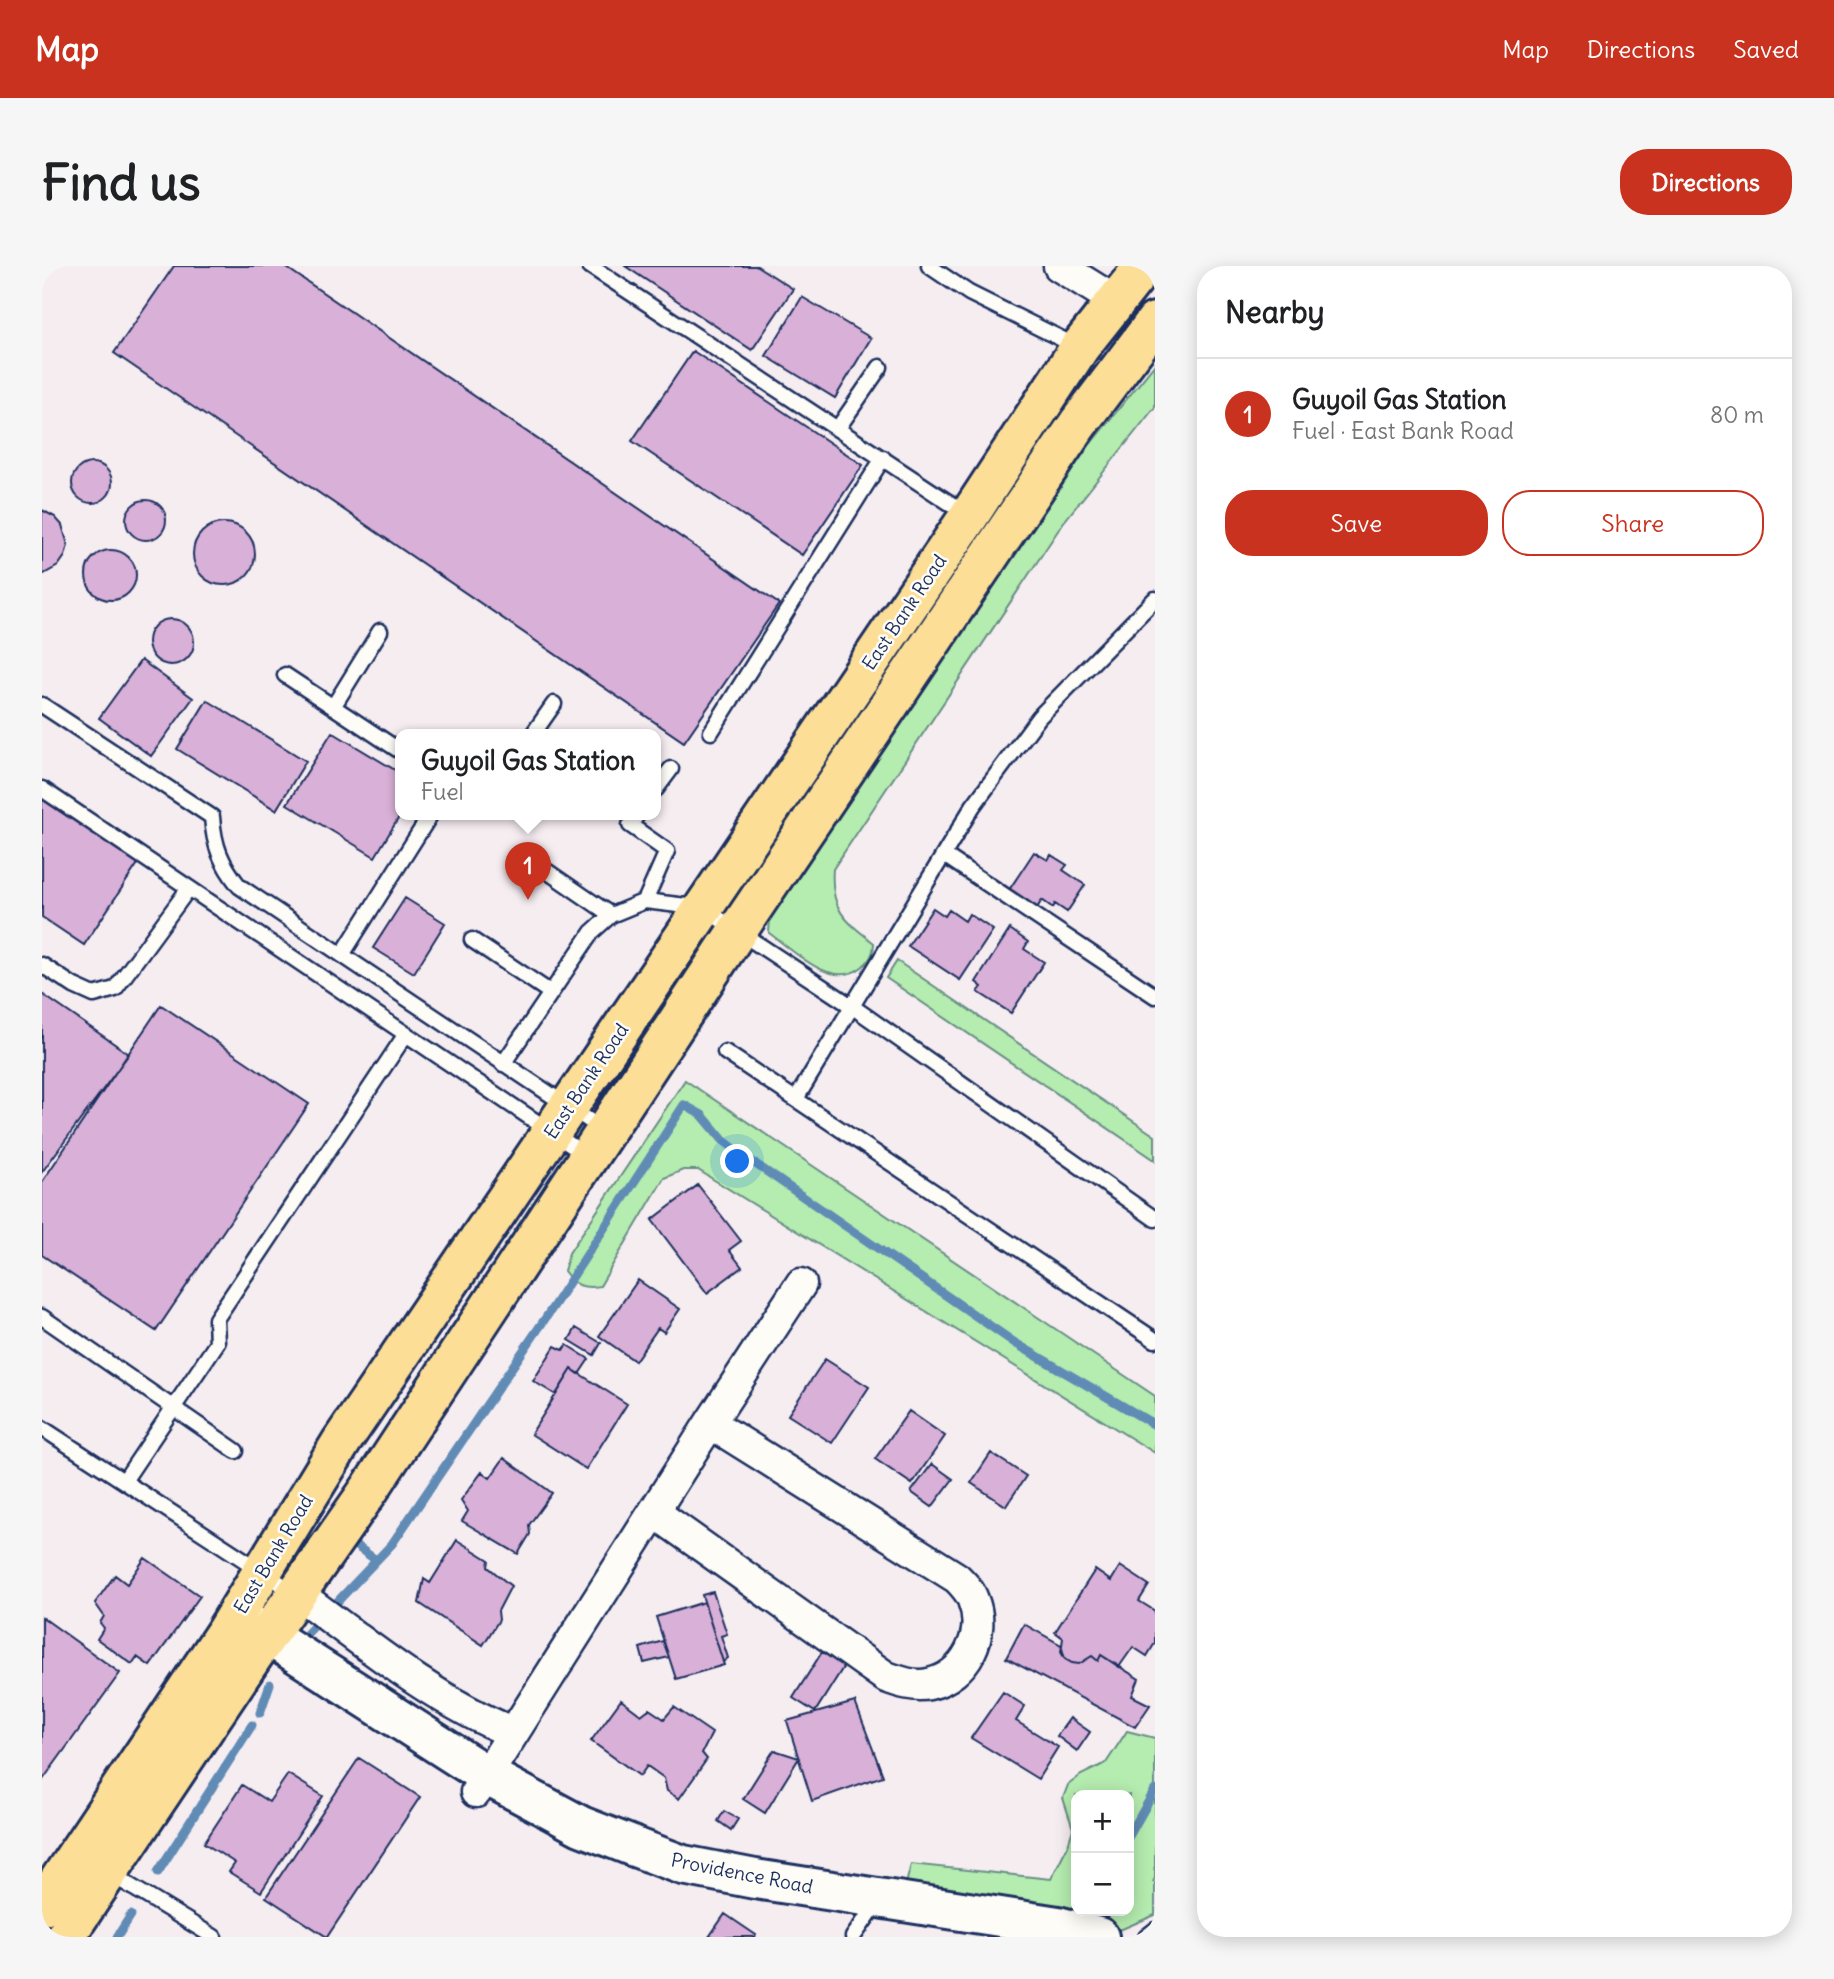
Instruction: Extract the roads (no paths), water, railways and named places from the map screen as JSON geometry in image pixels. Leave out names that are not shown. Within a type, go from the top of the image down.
[{"type":"main road","name":"East Bank Road","points":[[65,1937],[108,1872],[246,1634],[262,1571],[342,1441],[969,516],[1080,347],[1144,266]]},
{"type":"main road","name":"East Bank Road","points":[[42,1906],[246,1634],[314,1606],[376,1479],[738,930],[1078,424],[1155,322]]},
{"type":"street","points":[[1059,266],[1117,302]]},
{"type":"street","points":[[481,1783],[801,1284]]},
{"type":"street","points":[[654,1512],[886,1677],[910,1685],[929,1684],[949,1676],[965,1662],[975,1642],[978,1619],[974,1600],[957,1578],[710,1423]]},
{"type":"street","points":[[314,1606],[435,1692],[483,1720],[512,1732]]},
{"type":"street","name":"Providence Road","points":[[246,1634],[573,1839],[666,1876],[862,1924],[1034,1937]]},
{"type":"street","name":"Providence Road","points":[[481,1783],[581,1826],[683,1865],[755,1879],[1058,1926],[1098,1937]]},
{"type":"lane","points":[[590,266],[969,516]]},
{"type":"lane","points":[[929,266],[970,293],[1080,347]]},
{"type":"lane","points":[[838,428],[880,367]]},
{"type":"lane","points":[[711,732],[883,458]]},
{"type":"lane","points":[[796,1099],[973,806],[1039,717],[1155,599]]},
{"type":"lane","points":[[333,707],[380,631]]},
{"type":"lane","points":[[285,675],[395,748]]},
{"type":"lane","points":[[537,729],[554,704]]},
{"type":"lane","points":[[42,705],[212,817],[223,865],[239,886],[503,1064],[560,1119],[596,1144]]},
{"type":"lane","points":[[661,782],[671,769]]},
{"type":"lane","points":[[42,789],[406,1034],[560,1119],[596,1144]]},
{"type":"lane","points":[[342,955],[427,820]]},
{"type":"lane","points":[[634,820],[630,825],[667,851],[645,901]]},
{"type":"lane","points":[[523,854],[611,915]]},
{"type":"lane","points":[[943,855],[1155,996]]},
{"type":"lane","points":[[42,965],[74,986],[94,995],[115,989],[189,888]]},
{"type":"lane","points":[[503,1064],[592,932],[611,915],[645,901],[703,908],[853,1007],[1155,1219]]},
{"type":"lane","points":[[472,940],[551,993]]},
{"type":"lane","points":[[124,1481],[217,1343],[216,1319],[406,1034]]},
{"type":"lane","points":[[725,1052],[1155,1340]]},
{"type":"lane","points":[[42,1317],[236,1451]]},
{"type":"lane","points":[[42,1427],[314,1606]]},
{"type":"lane","points":[[108,1872],[214,1937]]},
{"type":"lane","points":[[1146,1937],[1155,1930]]},
{"type":"waterway","points":[[299,1642],[392,1544],[553,1307],[684,1105],[702,1115],[723,1140],[744,1156],[1015,1343],[1155,1425]]},
{"type":"waterway","points":[[349,1541],[376,1560]]},
{"type":"waterway","points":[[260,1713],[270,1684]]},
{"type":"waterway","points":[[158,1872],[252,1725]]},
{"type":"waterway","points":[[1134,1827],[1155,1790]]},
{"type":"waterway","points":[[117,1937],[131,1915]]},
{"type":"place","name":"Guyoil Gas Station","points":[[528,900]]}]
